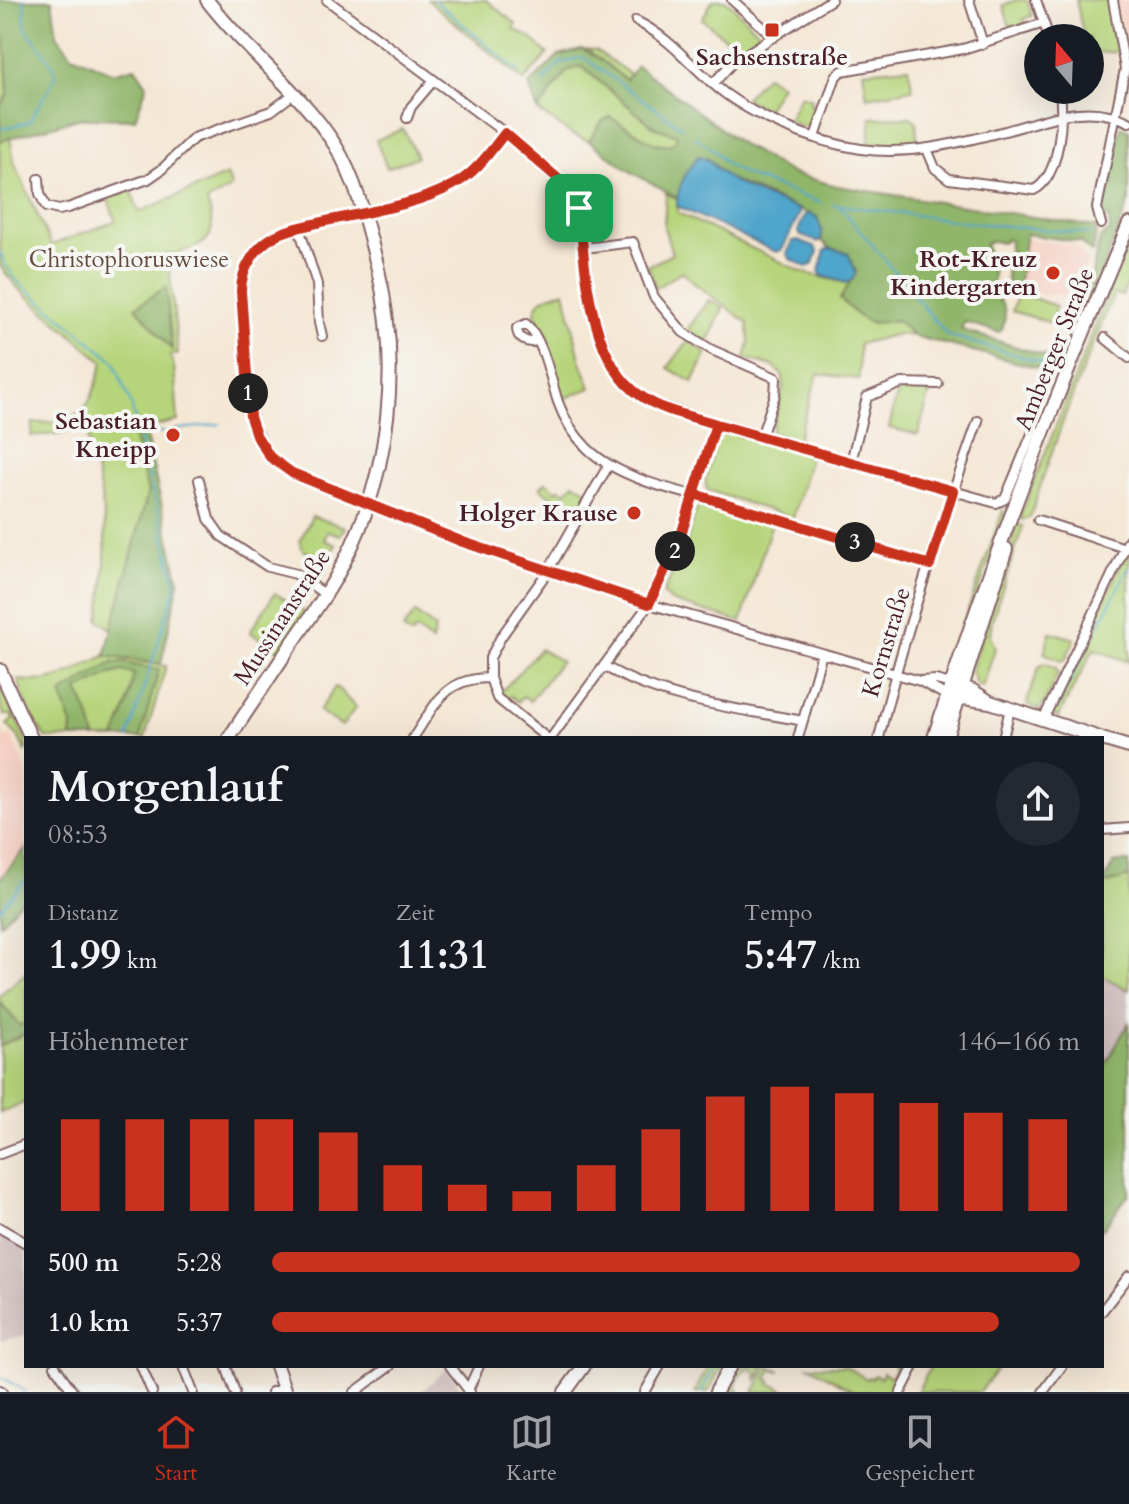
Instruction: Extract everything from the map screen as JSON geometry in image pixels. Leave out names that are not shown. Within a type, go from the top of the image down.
[{"type":"main road","name":"Mussinanstraße","points":[[207,0],[295,93],[338,151],[363,212],[381,284],[390,348],[387,421],[369,504],[346,559],[326,595],[230,736]]},
{"type":"main road","name":"Amberger Straße","points":[[935,736],[954,691],[1022,492],[1129,224]]},
{"type":"main road","points":[[0,670],[30,736]]},
{"type":"main road","name":"Amberger Straße","points":[[946,736],[954,691]]},
{"type":"main road","points":[[954,691],[1043,720],[1059,732],[1087,736]]},
{"type":"main road","points":[[1104,739],[1129,747]]},
{"type":"main road","points":[[276,1368],[280,1391]]},
{"type":"main road","points":[[565,1392],[583,1368]]},
{"type":"main road","points":[[716,1392],[729,1368]]},
{"type":"street","points":[[327,0],[545,164],[573,197],[579,208],[596,322],[606,351],[620,377],[630,388],[653,403],[993,503],[1004,501],[1034,429]]},
{"type":"street","points":[[732,0],[774,37]]},
{"type":"street","points":[[713,84],[732,63],[831,0]]},
{"type":"street","points":[[969,0],[983,44]]},
{"type":"street","points":[[815,137],[836,76],[842,71],[921,59],[983,44],[1044,23],[1036,0]]},
{"type":"street","points":[[1101,224],[1097,208],[1125,69],[1113,0]]},
{"type":"street","points":[[636,21],[664,38],[713,84],[762,116],[815,137],[860,149],[927,149],[1062,114],[1090,112],[1116,116],[1129,122]]},
{"type":"street","points":[[407,118],[411,107],[434,80]]},
{"type":"street","points":[[39,179],[40,194],[46,207],[59,210],[80,205],[148,179],[194,138],[271,111],[295,93]]},
{"type":"street","points":[[927,149],[935,168],[949,179],[1034,190],[1044,181],[1052,165],[1061,104]]},
{"type":"street","points":[[505,133],[469,175],[452,186],[416,199],[276,235],[249,262],[241,283],[252,423],[264,449],[283,468],[433,531],[649,604],[920,681],[936,680],[954,691]]},
{"type":"street","points":[[299,228],[317,284],[322,336]]},
{"type":"street","points":[[584,248],[633,242],[654,297],[683,332],[712,350],[776,378],[775,395],[761,437]]},
{"type":"street","points":[[1105,338],[1129,358]]},
{"type":"street","points":[[537,341],[564,415],[582,443],[608,466],[930,565]]},
{"type":"street","points":[[851,462],[867,397],[902,383],[938,384]]},
{"type":"street","name":"Kornstraße","points":[[880,736],[895,674],[978,421]]},
{"type":"street","points":[[551,736],[649,604],[680,538],[716,424]]},
{"type":"street","points":[[546,736],[503,704],[492,689],[490,658],[497,643],[548,571],[608,466]]},
{"type":"street","points":[[199,480],[209,519],[221,536],[268,567],[296,574],[326,595]]},
{"type":"street","points":[[1038,520],[1127,544],[1043,720]]},
{"type":"street","points":[[799,736],[822,653]]},
{"type":"street","points":[[604,666],[627,680],[668,694],[803,721]]},
{"type":"street","points":[[414,736],[450,688],[466,679],[490,678]]},
{"type":"street","points":[[1003,736],[1010,709]]},
{"type":"street","points":[[1104,830],[1129,828]]},
{"type":"street","points":[[0,1154],[24,1145]]},
{"type":"street","points":[[0,1228],[24,1242]]},
{"type":"street","points":[[1104,1308],[1129,1276]]},
{"type":"street","points":[[56,1368],[73,1392]]},
{"type":"street","points":[[142,1368],[152,1392]]},
{"type":"street","points":[[184,1368],[193,1392]]},
{"type":"street","points":[[227,1368],[235,1392]]},
{"type":"street","points":[[355,1392],[387,1368]]},
{"type":"street","points":[[452,1368],[469,1391]]},
{"type":"street","points":[[469,1391],[478,1368]]},
{"type":"street","points":[[645,1392],[659,1368]]},
{"type":"street","points":[[901,1392],[913,1368]]},
{"type":"street","points":[[1043,1392],[1061,1368]]},
{"type":"shaded area","points":[[1115,0],[1129,0],[1127,91],[1127,50]]},
{"type":"shaded area","name":"Rot-Kreuz Kindergarten","points":[[1026,239],[1074,245],[1088,260],[1080,295],[1044,295],[1018,286]]},
{"type":"shaded area","points":[[0,729],[6,736],[12,736],[24,766],[24,850],[0,879]]},
{"type":"shaded area","points":[[1104,977],[1129,990],[1129,1022],[1104,1067]]},
{"type":"shaded area","points":[[0,1232],[24,1246],[24,1335],[0,1341]]},
{"type":"shaded area","points":[[446,1369],[464,1392],[421,1392]]},
{"type":"green space","points":[[0,0],[52,0],[57,35],[72,55],[113,73],[135,67],[147,85],[135,119],[81,118],[0,141],[0,106],[8,94],[5,39],[0,32]]},
{"type":"green space","points":[[428,0],[486,0],[516,24],[514,29],[531,38],[548,54],[524,81]]},
{"type":"green space","points":[[713,0],[726,0],[762,35],[740,50],[702,19]]},
{"type":"green space","points":[[1027,0],[1032,16],[1024,19],[1024,25],[1011,30],[1003,5]]},
{"type":"green space","points":[[1076,0],[1108,0],[1119,52],[1104,53],[1104,24],[1081,24]]},
{"type":"green space","points":[[0,32],[5,39],[8,94],[0,106]]},
{"type":"green space","points":[[581,49],[596,50],[631,75],[627,80],[599,58]]},
{"type":"green space","points":[[581,49],[599,58],[626,80],[637,66],[741,144],[793,174],[837,186],[1097,227],[1091,252],[1080,242],[1026,234],[1018,286],[1010,289],[1006,276],[1010,241],[985,244],[992,268],[991,295],[1000,301],[1004,309],[1002,330],[998,332],[965,322],[961,328],[1059,360],[1055,372],[914,336],[897,320],[877,323],[864,320],[840,299],[856,272],[848,253],[830,248],[821,240],[822,232],[816,217],[727,178],[707,158],[684,179],[677,198],[628,170],[589,141],[602,121],[610,117],[653,143],[669,145],[677,135],[654,127],[581,66],[567,71],[538,111],[529,85],[559,55]]},
{"type":"green space","points":[[581,66],[654,127],[677,135],[677,140],[669,145],[653,143],[626,126],[602,121],[589,141],[573,135],[538,111],[567,71]]},
{"type":"green space","points":[[908,67],[913,89],[867,97],[863,71]]},
{"type":"green space","points":[[766,75],[781,85],[766,110],[745,98]]},
{"type":"green space","points":[[800,95],[812,99],[810,105],[817,108],[810,125],[804,127],[788,121]]},
{"type":"green space","points":[[911,117],[916,121],[918,145],[869,144],[871,118]]},
{"type":"green space","points":[[1121,127],[1129,130],[1129,201],[1092,298],[1087,296],[1100,238],[1110,231],[1109,219],[1100,212]]},
{"type":"green space","points":[[403,129],[417,157],[387,168],[376,140]]},
{"type":"green space","name":"Christophoruswiese","points":[[10,138],[15,165],[51,245],[116,221],[107,197],[130,188],[139,212],[227,175],[232,187],[207,202],[212,226],[206,240],[191,249],[168,255],[178,354],[170,356],[174,366],[178,421],[133,431],[148,492],[112,629],[99,620],[105,569],[104,522],[102,499],[84,427],[58,434],[31,436],[33,423],[65,420],[83,410],[94,391],[103,362],[18,288],[0,266],[0,141]]},
{"type":"green space","points":[[666,194],[677,198],[678,213],[802,272],[845,283],[853,279],[840,299],[869,323],[897,320],[914,336],[898,334],[859,344],[859,379],[818,374],[797,440],[771,433],[783,388],[783,376],[773,366],[745,358],[749,343],[748,323],[682,271],[656,288],[648,266],[672,254],[664,227]]},
{"type":"green space","points":[[1129,240],[1129,279],[1122,296],[1114,294],[1069,405],[1030,517],[1023,520],[1020,518],[1022,512]]},
{"type":"green space","points":[[166,287],[172,350],[136,307]]},
{"type":"green space","points":[[565,291],[580,359],[591,388],[563,399],[535,314],[541,300]]},
{"type":"green space","points":[[1018,293],[1056,306],[1051,323],[1012,311]]},
{"type":"green space","points":[[1087,296],[1092,298],[1008,510],[1006,503],[1069,349]]},
{"type":"green space","points":[[709,300],[723,308],[708,343],[688,329]]},
{"type":"green space","points":[[688,341],[707,353],[693,382],[668,368]]},
{"type":"green space","points":[[909,387],[931,389],[918,435],[889,428],[898,390]]},
{"type":"green space","points":[[144,427],[179,582],[161,664],[105,656],[148,492],[132,431]]},
{"type":"green space","points":[[724,431],[811,454],[793,518],[707,490],[705,480],[719,434]]},
{"type":"green space","points":[[546,482],[557,491],[560,488],[566,492],[574,483],[589,491],[575,515],[540,488]]},
{"type":"green space","points":[[706,503],[772,523],[741,622],[673,602],[663,594],[686,544],[696,510]]},
{"type":"green space","points":[[1003,510],[1005,518],[952,664],[948,667]]},
{"type":"green space","points":[[312,516],[345,527],[340,535],[328,531],[324,540],[336,545],[325,562],[303,550],[300,541]]},
{"type":"green space","points":[[1017,524],[1023,526],[992,620],[990,635],[995,648],[983,686],[980,687],[971,671]]},
{"type":"green space","points":[[1129,546],[1129,662],[1094,649],[1058,717],[1051,714]]},
{"type":"green space","points":[[275,593],[305,612],[279,651],[250,632]]},
{"type":"green space","points":[[415,613],[435,628],[432,642],[416,630],[411,635],[403,629]]},
{"type":"green space","points":[[1050,632],[1075,639],[1065,660],[1060,661],[1044,653]]},
{"type":"green space","points":[[540,649],[561,661],[530,701],[524,696],[518,702],[511,696],[506,700],[501,692]]},
{"type":"green space","points":[[105,656],[166,666],[146,736],[45,736],[30,715],[18,680],[55,679]]},
{"type":"green space","points":[[112,663],[159,670],[141,736],[116,736],[134,674],[122,671],[111,674],[78,690],[94,736],[71,736],[72,725],[61,694]]},
{"type":"green space","points":[[1045,663],[1056,668],[1058,673],[1039,709],[1027,702],[1039,667]]},
{"type":"green space","points":[[0,684],[24,737],[24,749],[18,736],[7,725],[13,719],[11,715],[4,715],[0,704]]},
{"type":"green space","points":[[335,687],[356,707],[342,726],[319,711]]},
{"type":"green space","points":[[24,850],[24,897],[0,924],[0,879]]},
{"type":"green space","points":[[1129,862],[1129,990],[1104,977],[1104,882],[1114,863]]},
{"type":"green space","points":[[1129,862],[1129,877],[1104,884],[1104,881],[1114,863]]},
{"type":"green space","points":[[24,975],[24,1023],[20,1026],[0,1002],[0,995]]},
{"type":"green space","points":[[0,1002],[20,1026],[24,1023],[24,1034],[0,1046]]},
{"type":"green space","points":[[1129,1022],[1129,1194],[1104,1227],[1104,1067]]},
{"type":"green space","points":[[24,1034],[24,1103],[0,1113],[0,1046]]},
{"type":"green space","points":[[707,1368],[721,1368],[708,1392],[695,1392]]},
{"type":"green space","points":[[737,1368],[748,1368],[736,1384],[739,1392],[723,1392]]},
{"type":"green space","points":[[750,1368],[763,1368],[756,1381],[757,1374]]},
{"type":"green space","points":[[767,1368],[773,1368],[781,1371],[772,1369],[767,1379],[771,1381],[770,1384],[789,1392],[754,1392]]},
{"type":"green space","points":[[813,1368],[848,1368],[867,1379],[874,1375],[881,1378],[883,1373],[891,1377],[895,1368],[904,1368],[892,1392],[855,1392]]},
{"type":"green space","points":[[930,1368],[998,1368],[980,1392],[917,1392]]},
{"type":"water","points":[[698,156],[740,185],[798,209],[800,213],[782,250],[776,252],[677,206],[681,186]]},
{"type":"water","points":[[809,213],[817,217],[822,232],[818,242],[800,235],[798,231]]},
{"type":"water","points":[[793,241],[815,247],[818,252],[812,265],[806,267],[789,258],[787,254]]},
{"type":"water","points":[[830,248],[848,253],[856,272],[853,279],[846,283],[822,276],[819,271],[825,250]]},
{"type":"waterway","points":[[0,129],[29,122],[56,76],[51,63],[25,27],[24,0]]},
{"type":"waterway","points":[[434,0],[520,73]]},
{"type":"waterway","points":[[542,82],[560,63],[583,57],[683,128]]},
{"type":"waterway","points":[[695,137],[714,150],[727,165],[821,203]]},
{"type":"waterway","points":[[833,205],[839,205],[947,335],[1051,365]]},
{"type":"waterway","points":[[839,205],[974,223],[1092,234]]},
{"type":"waterway","points":[[0,252],[19,283],[114,361],[132,407],[176,586],[129,736]]},
{"type":"waterway","points":[[174,430],[220,424]]},
{"type":"waterway","points":[[139,434],[164,432]]},
{"type":"waterway","points":[[1056,708],[1129,567]]},
{"type":"waterway","points":[[0,909],[24,881]]},
{"type":"waterway","points":[[701,1392],[714,1368]]},
{"type":"waterway","points":[[0,1376],[26,1392]]},
{"type":"place","name":"Sachsenstraße","points":[[772,30]]},
{"type":"place","name":"Rot-Kreuz Kindergarten","points":[[1053,273]]},
{"type":"place","name":"Sebastian Kneipp","points":[[173,435]]},
{"type":"place","name":"Holger Krause","points":[[634,513]]},
{"type":"route","points":[[579,208],[562,182],[545,164],[505,133],[469,175],[439,192],[283,232],[270,239],[249,262],[241,283],[250,417],[256,435],[270,457],[292,473],[433,531],[649,604],[680,538],[716,424],[953,491],[930,565],[694,494],[716,424],[653,403],[630,388],[620,377],[606,351],[596,322],[589,293],[579,208]]}]
